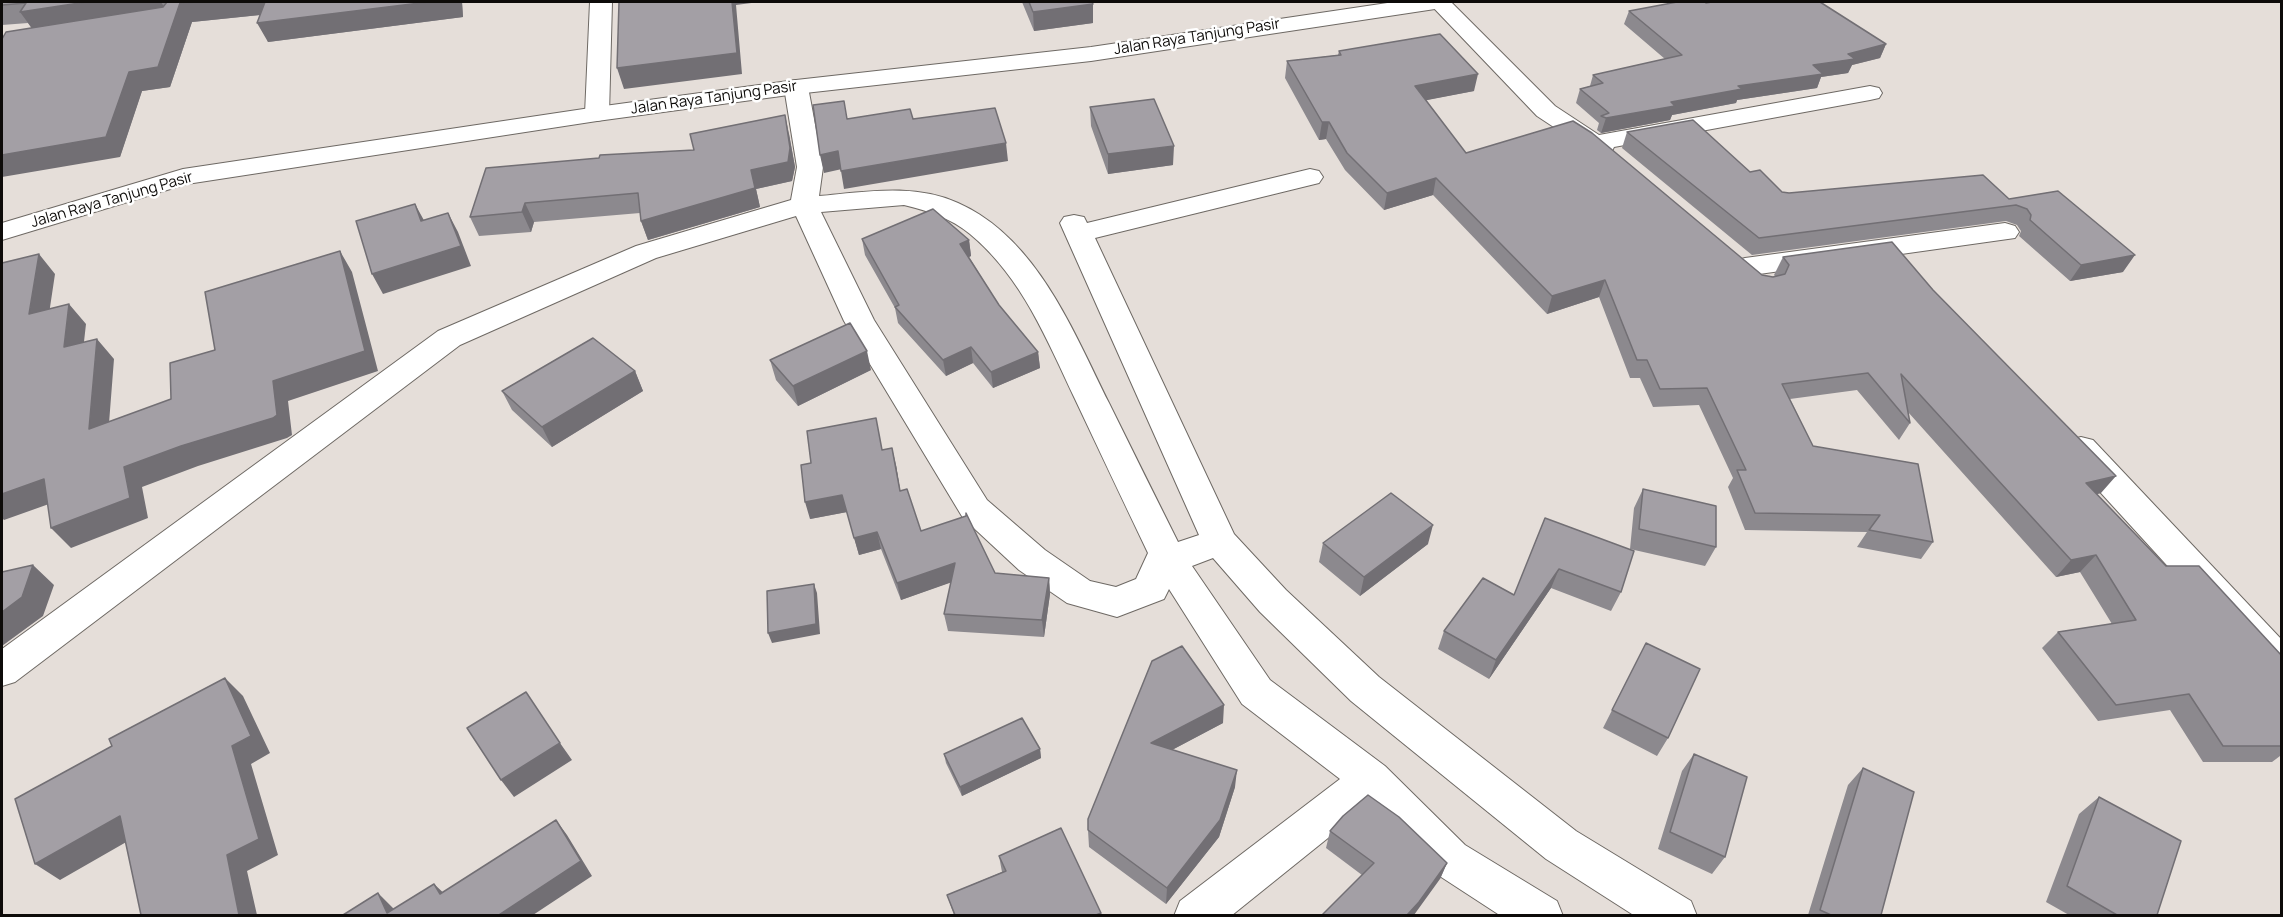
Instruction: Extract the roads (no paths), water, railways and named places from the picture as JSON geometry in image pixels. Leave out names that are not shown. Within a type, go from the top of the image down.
[{"type":"street","points":[[597,114],[601,2]]},
{"type":"street","name":"Jalan Raya Tanjung Pasir","points":[[2,232],[183,177],[597,114],[796,87],[1091,54],[1435,2]]},
{"type":"street","points":[[1439,2],[1546,111],[1597,143],[1623,165]]},
{"type":"street","points":[[796,87],[810,167],[805,200],[859,321],[975,509],[1032,560],[1080,593],[1117,602],[1151,589],[1159,563],[1193,550]]},
{"type":"street","points":[[1597,143],[1870,93]]},
{"type":"street","points":[[1310,177],[1077,228],[1193,550],[1256,692],[1371,779],[1450,860],[1541,915]]},
{"type":"street","points":[[2,670],[449,338],[646,252],[805,200],[904,197],[948,208],[979,227],[1010,255],[1030,282],[1062,340],[1193,550],[1273,600],[1365,689],[1561,845],[1675,915]]},
{"type":"street","points":[[1746,267],[2005,232]]},
{"type":"street","points":[[1890,248],[1912,273]]},
{"type":"street","points":[[2063,431],[2127,496],[2282,666]]},
{"type":"street","points":[[1196,915],[1371,779]]}]
